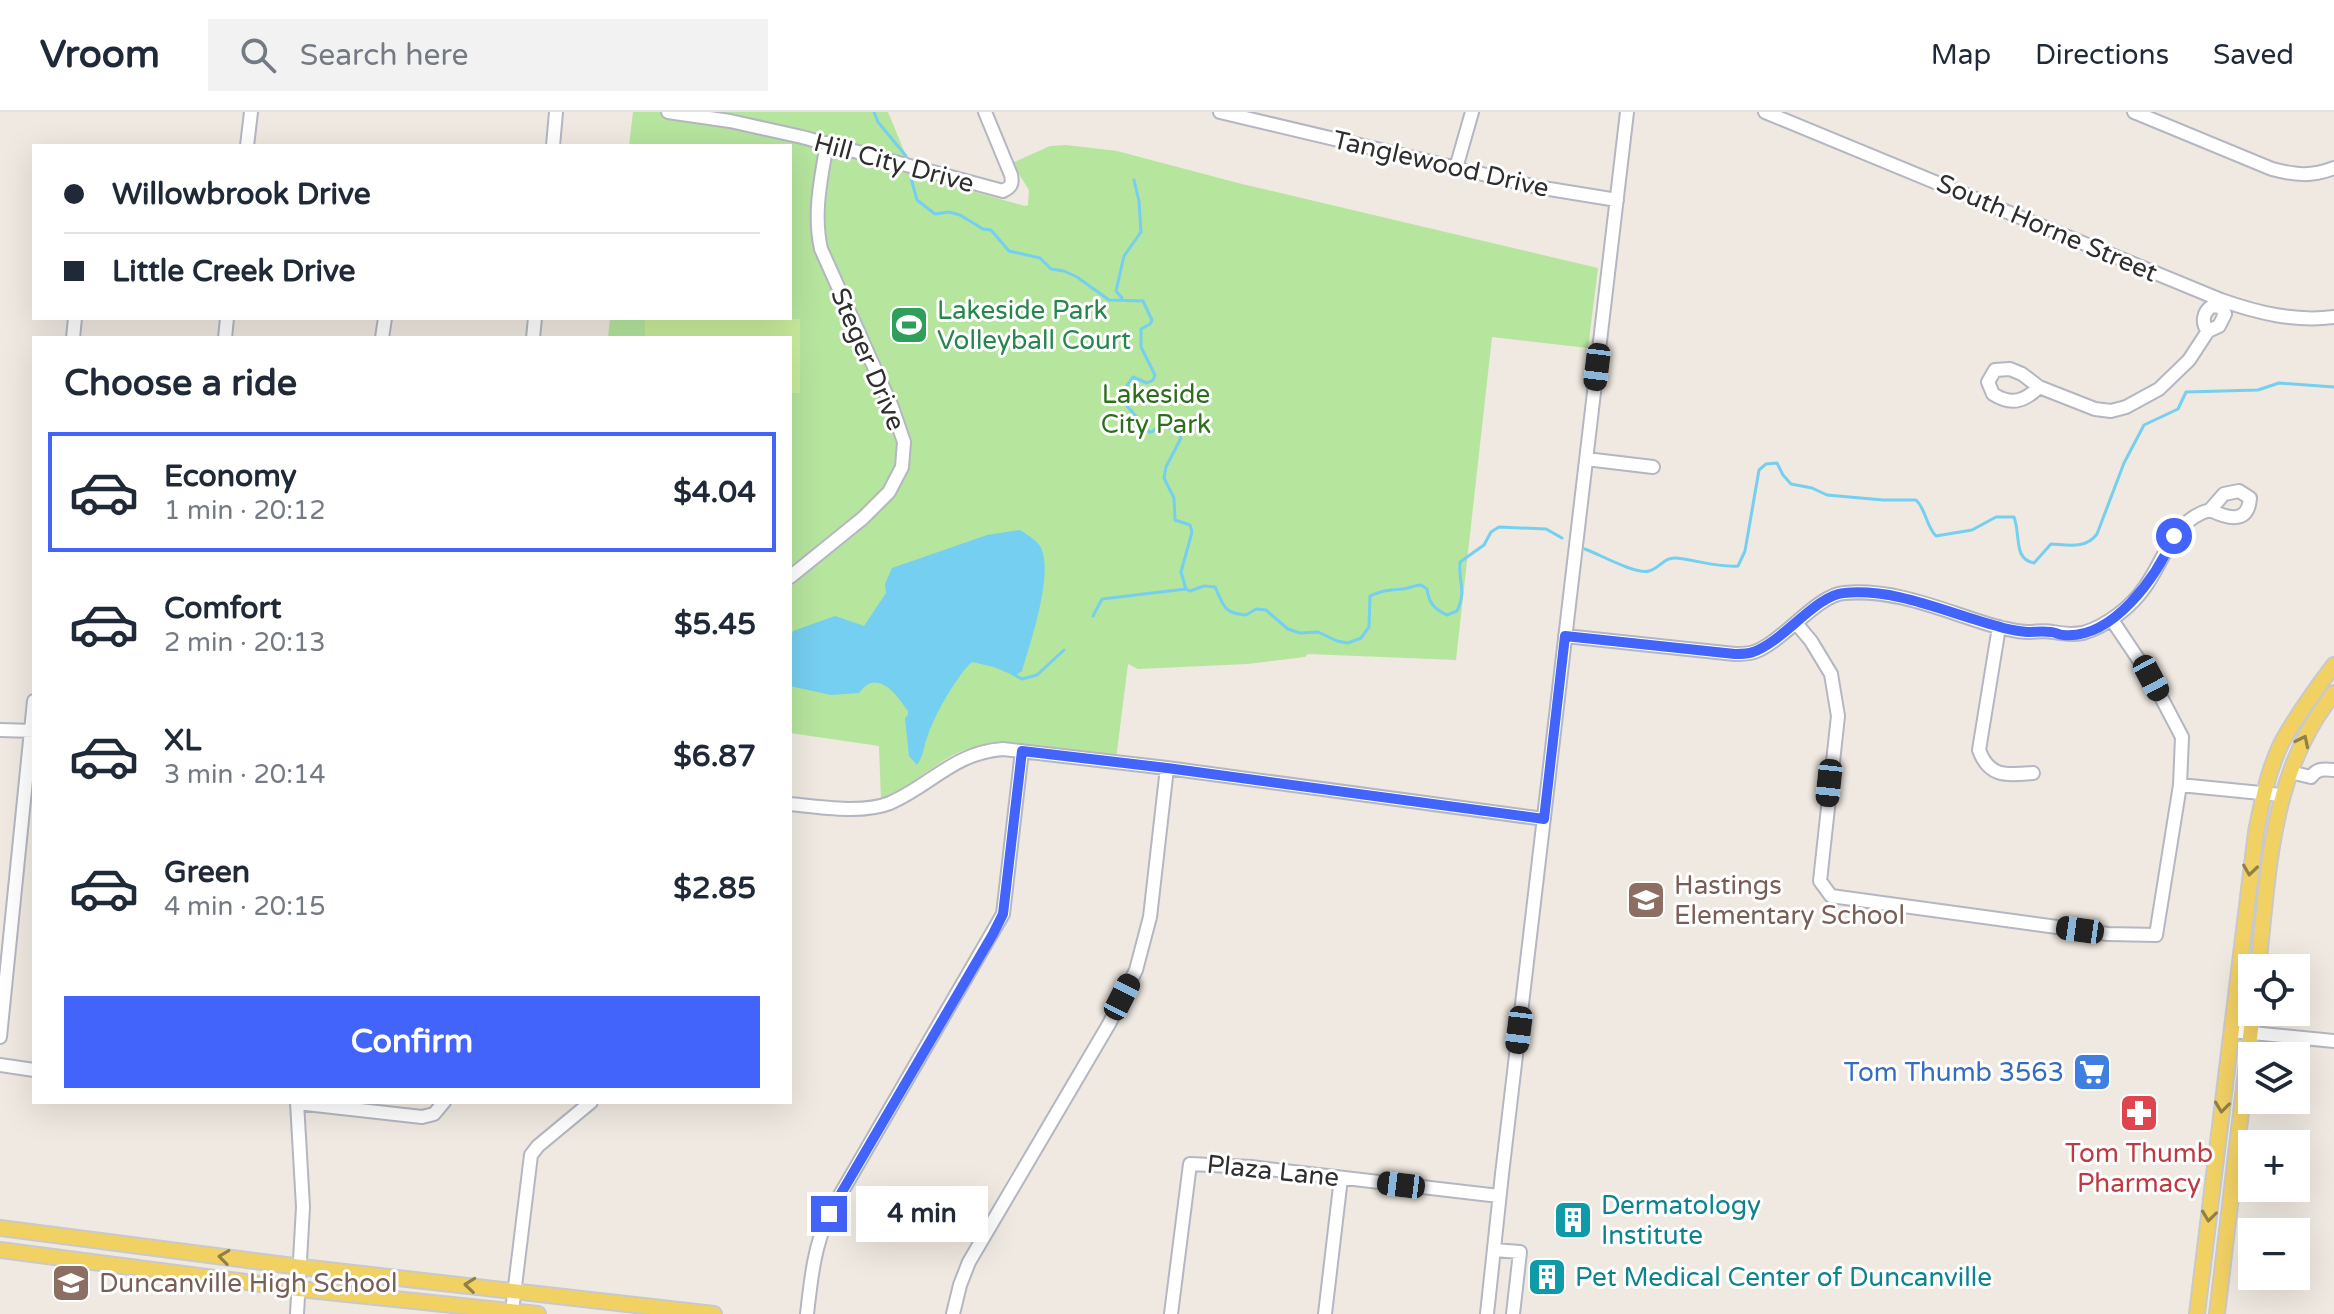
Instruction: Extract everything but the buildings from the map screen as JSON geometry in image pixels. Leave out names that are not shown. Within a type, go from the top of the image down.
[{"type":"main road","points":[[2197,1314],[2250,870],[2264,793],[2281,745],[2308,698],[2334,665]]},
{"type":"main road","points":[[2260,954],[2281,795],[2302,739],[2334,693]]},
{"type":"main road","points":[[2217,1314],[2251,1026]]},
{"type":"main road","points":[[0,1228],[301,1267],[714,1314]]},
{"type":"main road","points":[[2205,1249],[2225,1251]]},
{"type":"main road","points":[[0,1250],[299,1289],[538,1314]]},
{"type":"street","points":[[247,144],[251,112]]},
{"type":"street","points":[[553,144],[556,112]]},
{"type":"street","name":"Hill City Drive","points":[[668,112],[730,121],[827,143],[1003,191],[1010,188],[1011,175],[985,112]]},
{"type":"street","name":"Hill City Drive","points":[[712,112],[730,121]]},
{"type":"street","name":"Tanglewood Drive","points":[[1220,112],[1537,187],[1617,200]]},
{"type":"street","points":[[1456,168],[1472,112]]},
{"type":"street","points":[[1487,1314],[1627,112]]},
{"type":"street","name":"South Horne Street","points":[[1767,112],[2220,303],[2273,316],[2334,317]]},
{"type":"street","points":[[2134,112],[2157,117],[2272,169],[2312,176],[2334,168]]},
{"type":"street","name":"Steger Drive","points":[[792,575],[863,518],[889,492],[902,467],[904,442],[892,407],[821,249],[816,228],[817,201],[827,143]]},
{"type":"street","points":[[2039,387],[2017,402],[1998,398],[1988,387],[1988,382],[1995,370],[2002,368],[2022,374],[2039,387],[2095,409],[2111,411],[2126,407],[2159,389],[2189,360],[2208,331],[2204,316],[2212,306],[2220,303]]},
{"type":"street","points":[[1586,459],[1653,467]]},
{"type":"street","points":[[1565,636],[1735,654],[1754,652],[1830,596],[1874,592],[1906,598],[2024,632],[2083,633],[2112,620],[2139,595],[2187,520],[2210,510]]},
{"type":"street","points":[[1796,623],[1821,654],[1831,674],[1838,716],[1820,881],[1831,896],[2108,934],[2156,935],[2180,785],[2182,737],[2151,678],[2112,620]]},
{"type":"street","points":[[1999,627],[1979,750],[1984,763],[1994,770],[2011,775],[2033,773]]},
{"type":"street","points":[[0,730],[32,731],[0,1037]]},
{"type":"street","points":[[792,804],[867,808],[889,804],[965,758],[983,751],[1003,749],[1544,819]]},
{"type":"street","points":[[807,1314],[813,1261],[819,1235],[829,1214],[1003,914],[1022,751]]},
{"type":"street","points":[[953,1314],[969,1262],[1109,1024],[1136,970],[1150,917],[1167,768]]},
{"type":"street","points":[[2290,772],[2311,777],[2322,769],[2334,770]]},
{"type":"street","points":[[2180,785],[2281,795]]},
{"type":"street","points":[[2231,1031],[2334,1041]]},
{"type":"street","points":[[0,1065],[32,1070]]},
{"type":"street","points":[[297,1104],[303,1207],[297,1314]]},
{"type":"street","points":[[313,1104],[422,1117],[434,1114],[442,1104]]},
{"type":"street","points":[[512,1311],[531,1155],[589,1104]]},
{"type":"street","name":"Plaza Lane","points":[[1171,1314],[1190,1164],[1251,1167],[1499,1196]]},
{"type":"street","points":[[1325,1314],[1341,1178]]},
{"type":"street","points":[[1494,1250],[1520,1252],[1513,1314]]},
{"type":"green space","name":"Lakeside City Park","points":[[633,112],[888,112],[914,175],[1025,206],[1028,205],[1029,190],[1012,163],[1050,146],[1117,151],[1242,184],[1598,268],[1588,348],[1492,337],[1456,660],[1308,654],[1305,657],[1247,664],[1138,669],[1128,664],[1116,759],[1034,746],[972,748],[946,759],[881,800],[879,746],[792,733],[792,336],[608,336],[610,320],[792,320],[792,144],[629,144]]},
{"type":"green space","name":"Lakeside Park Volleyball Court","points":[[921,309],[928,329],[897,341],[889,321]]},
{"type":"green space","points":[[800,319],[800,393],[792,393],[792,336],[645,336],[645,320]]},
{"type":"water","points":[[1020,530],[1040,546],[1044,557],[1040,608],[1022,671],[1015,676],[972,662],[941,707],[917,765],[909,756],[905,718],[908,711],[886,686],[873,683],[859,693],[831,695],[792,686],[793,631],[835,616],[864,626],[886,593],[885,584],[892,568],[987,535]]},
{"type":"waterway","points":[[874,112],[878,122],[906,156]]},
{"type":"waterway","points":[[911,178],[917,200],[935,214],[949,212],[960,215],[983,229],[991,230],[1009,251],[1040,258],[1051,269],[1077,277],[1109,300],[1143,301],[1152,320],[1141,329],[1141,347],[1155,375],[1147,383],[1133,377],[1121,394],[1123,401],[1149,432],[1159,425],[1169,427],[1180,435],[1164,478],[1174,498],[1175,520],[1190,525],[1192,532],[1181,572],[1186,589]]},
{"type":"waterway","points":[[1122,298],[1116,291],[1124,256],[1141,232],[1134,180]]},
{"type":"waterway","points":[[1585,549],[1643,571],[1653,570],[1672,558],[1738,566],[1745,551],[1759,470],[1766,464],[1777,463],[1791,484],[1827,495],[1916,500],[1936,536],[1972,530],[1996,517],[2014,517],[2020,552],[2027,561],[2034,563],[2051,544],[2082,544],[2093,539],[2124,463],[2144,425],[2178,409],[2186,392],[2258,390],[2279,383],[2334,387]]},
{"type":"waterway","points":[[1093,616],[1102,599],[1215,587],[1225,607],[1233,612],[1246,615],[1256,609],[1266,610],[1288,629],[1300,633],[1318,632],[1348,643],[1361,638],[1369,627],[1370,596],[1383,591],[1421,585],[1427,589],[1431,602],[1439,610],[1447,615],[1457,611],[1462,591],[1460,562],[1484,545],[1491,532],[1499,527],[1546,529],[1562,538]]},
{"type":"waterway","points":[[1013,674],[1022,679],[1037,675],[1064,650]]},
{"type":"place","name":"Lakeside Park Volleyball Court","points":[[909,325]]},
{"type":"place","name":"Hastings Elementary School","points":[[1646,900]]},
{"type":"place","name":"Tom Thumb 3563","points":[[2092,1072]]},
{"type":"place","name":"Tom Thumb Pharmacy","points":[[2139,1113]]},
{"type":"place","name":"Dermatology Institute","points":[[1573,1220]]},
{"type":"place","name":"Pet Medical Center of Duncanville","points":[[1547,1277]]},
{"type":"place","name":"Duncanville High School","points":[[71,1283]]},
{"type":"route","points":[[829,1214],[1003,914],[1022,751],[1544,819],[1565,636],[1735,654],[1754,652],[1830,596],[1874,592],[1906,598],[2024,632],[2083,633],[2112,620],[2139,595],[2174,536]]}]
